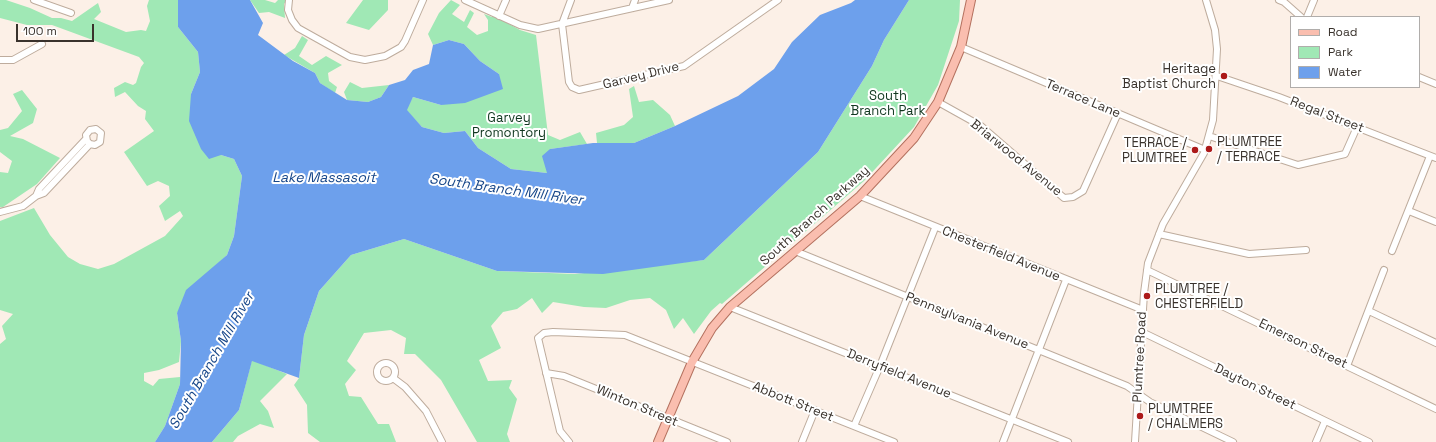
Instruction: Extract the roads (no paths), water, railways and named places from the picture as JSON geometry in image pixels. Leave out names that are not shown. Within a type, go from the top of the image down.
[{"type":"main road","name":"South Branch Parkway","points":[[658,442],[692,362],[712,328],[730,307],[860,196],[914,138],[938,102],[961,47],[971,0]]},
{"type":"street","points":[[289,0],[288,10],[292,20],[298,28],[350,58],[365,60],[385,56],[401,47],[423,0]]},
{"type":"street","points":[[465,0],[499,16],[532,28],[562,24],[669,0]]},
{"type":"street","points":[[499,16],[506,0]]},
{"type":"street","points":[[562,24],[571,0]]},
{"type":"street","points":[[632,8],[635,0]]},
{"type":"street","name":"Garvey Drive","points":[[562,24],[569,82],[573,88],[581,90],[684,66],[778,0]]},
{"type":"street","name":"Plumtree Road","points":[[1135,442],[1143,310],[1147,270],[1152,249],[1205,150],[1214,114],[1217,76],[1216,36],[1206,0]]},
{"type":"street","points":[[1279,0],[1284,2],[1300,16]]},
{"type":"street","points":[[1307,16],[1314,0]]},
{"type":"street","points":[[38,1],[71,13]]},
{"type":"street","points":[[0,60],[13,60],[42,44]]},
{"type":"street","name":"Terrace Lane","points":[[961,47],[1205,150]]},
{"type":"street","name":"Regal Street","points":[[1217,76],[1357,127],[1433,157]]},
{"type":"street","points":[[1420,77],[1436,84]]},
{"type":"street","name":"Briarwood Avenue","points":[[938,102],[981,126],[1064,198],[1074,197],[1083,191],[1118,114]]},
{"type":"street","points":[[1209,136],[1298,165],[1345,154],[1357,127]]},
{"type":"street","points":[[0,212],[23,206],[36,196],[39,189],[88,142]]},
{"type":"street","points":[[1392,251],[1433,157]]},
{"type":"street","name":"Chesterfield Avenue","points":[[860,196],[935,228],[1143,310]]},
{"type":"street","points":[[1409,211],[1436,222]]},
{"type":"street","points":[[854,426],[880,366],[935,228]]},
{"type":"street","points":[[1159,234],[1249,254],[1306,250]]},
{"type":"street","name":"Pennsylvania Avenue","points":[[795,251],[1127,386],[1150,402],[1228,441]]},
{"type":"street","name":"Emerson Street","points":[[1147,270],[1436,409]]},
{"type":"street","points":[[1347,366],[1384,270]]},
{"type":"street","points":[[1002,442],[1066,280]]},
{"type":"street","name":"Derryfield Avenue","points":[[730,307],[1012,418],[1068,442]]},
{"type":"street","points":[[1369,311],[1436,343]]},
{"type":"street","name":"Abbott Street","points":[[546,373],[538,338],[544,333],[553,332],[625,335],[894,442]]},
{"type":"street","name":"Dayton Street","points":[[1142,332],[1369,442]]},
{"type":"street","points":[[546,373],[560,431],[569,442]]},
{"type":"street","name":"Winton Street","points":[[546,373],[564,376],[727,442]]},
{"type":"street","points":[[393,378],[409,392],[426,411],[442,442]]},
{"type":"street","points":[[802,442],[815,410]]},
{"type":"street","points":[[1316,442],[1325,421]]},
{"type":"water","name":"Lake Massasoit","points":[[178,0],[250,0],[263,23],[258,35],[293,61],[315,73],[320,83],[347,100],[368,102],[381,97],[389,85],[405,80],[413,70],[429,64],[433,45],[449,40],[464,44],[480,61],[499,74],[503,89],[465,103],[441,105],[413,97],[407,110],[422,127],[444,133],[465,131],[478,148],[511,169],[547,173],[542,156],[550,149],[593,143],[634,143],[675,126],[738,96],[774,69],[792,42],[820,15],[855,0],[909,0],[884,40],[872,66],[818,152],[704,260],[603,274],[497,271],[404,239],[351,255],[319,291],[304,335],[299,378],[252,361],[239,410],[212,442],[155,442],[165,426],[180,384],[181,341],[177,313],[186,290],[227,255],[234,236],[242,176],[234,159],[221,155],[209,159],[201,149],[189,121],[191,94],[200,72],[198,52],[178,27]]},
{"type":"place","name":"Heritage Baptist Church","points":[[1224,76]]},
{"type":"place","name":"PLUMTREE / TERRACE","points":[[1209,149]]},
{"type":"place","name":"TERRACE / PLUMTREE","points":[[1195,150]]},
{"type":"place","name":"PLUMTREE / CHESTERFIELD","points":[[1147,296]]},
{"type":"place","name":"PLUMTREE / CHALMERS","points":[[1140,416]]},
{"type":"park label","name":"South Branch Park","points":[[888,104]]},
{"type":"park label","name":"Garvey Promontory","points":[[509,126]]},
{"type":"water label","name":"South Branch Mill River","points":[[506,190]]},
{"type":"water label","name":"South Branch Mill River","points":[[212,361]]}]
